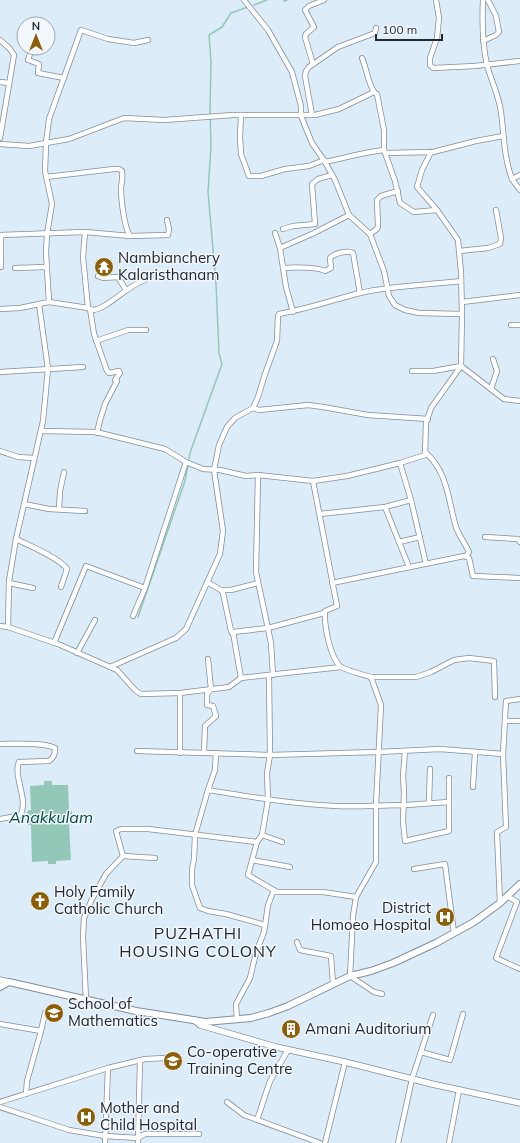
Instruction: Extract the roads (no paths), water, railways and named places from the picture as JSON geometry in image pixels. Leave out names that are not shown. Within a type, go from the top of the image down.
[{"type":"main road","points":[[0,987],[9,982],[136,1011],[205,1022],[237,1020],[269,1013],[302,1000],[350,976],[371,971],[394,962],[474,922],[500,903],[520,884]]},
{"type":"street","points":[[244,0],[268,30],[292,72],[301,106],[301,116],[312,143],[325,161],[349,215],[370,234],[384,271],[387,288],[395,305],[405,310],[419,313],[462,314]]},
{"type":"street","points":[[313,64],[305,37],[306,34],[314,27],[305,10],[309,6],[324,0]]},
{"type":"street","points":[[436,0],[439,18],[437,38],[430,58],[430,65],[433,68],[488,65],[520,61]]},
{"type":"street","points":[[483,0],[483,41],[501,111],[503,136],[509,171],[512,179],[520,190]]},
{"type":"street","points":[[483,41],[496,36],[499,32],[496,16],[488,0]]},
{"type":"street","points":[[312,115],[305,76],[306,71],[313,64],[338,46],[375,33],[376,28]]},
{"type":"street","points":[[49,302],[46,267],[47,234],[52,204],[45,171],[46,143],[49,119],[81,30],[108,39],[134,43],[148,40]]},
{"type":"street","points":[[0,40],[14,55],[0,138]]},
{"type":"street","points":[[29,56],[28,60],[39,64],[38,73],[64,78]]},
{"type":"street","points":[[362,58],[368,81],[374,92],[377,94],[384,130],[385,152],[398,191],[400,203],[414,212],[437,210]]},
{"type":"street","points":[[0,82],[9,83]]},
{"type":"street","points":[[0,144],[29,146],[69,139],[124,118],[164,120],[242,115],[312,115],[339,109],[374,92]]},
{"type":"street","points":[[242,115],[242,154],[249,176],[260,176],[362,153],[431,152],[503,136]]},
{"type":"street","points":[[41,432],[97,433],[165,449],[186,462],[203,469],[246,476],[258,475],[313,481],[347,476],[400,464],[426,455],[426,423],[431,408],[462,366],[462,302],[458,240],[437,210],[417,187],[422,170],[431,152]]},
{"type":"street","points":[[46,177],[114,169],[119,169],[122,171],[123,178],[121,187],[123,211],[127,232],[130,236]]},
{"type":"street","points":[[283,229],[293,226],[315,224],[312,184],[318,179],[332,175]]},
{"type":"street","points":[[512,179],[520,176]]},
{"type":"street","points":[[370,234],[377,229],[378,226],[377,200],[381,196],[398,191]]},
{"type":"street","points":[[459,251],[488,248],[500,244],[501,238],[496,210]]},
{"type":"street","points":[[280,248],[349,215]]},
{"type":"street","points":[[1,267],[0,235],[85,232],[130,236],[168,235],[169,230],[167,220]]},
{"type":"street","points":[[85,232],[83,257],[89,308],[94,334],[107,371],[110,373],[119,371],[120,373],[115,380],[117,381],[104,409],[97,433]]},
{"type":"street","points":[[275,233],[280,248],[286,287],[293,312]]},
{"type":"street","points":[[283,268],[321,268],[325,271],[331,268],[331,256],[342,252],[351,251],[353,253],[360,293]]},
{"type":"street","points":[[14,268],[46,267]]},
{"type":"street","points":[[98,276],[103,278],[118,276],[126,290]]},
{"type":"street","points":[[0,309],[20,308],[49,302],[89,308],[93,310],[101,308],[135,284],[145,280]]},
{"type":"street","points":[[110,667],[176,638],[186,628],[220,554],[222,531],[214,470],[219,445],[227,426],[235,418],[253,408],[277,341],[279,314],[293,312],[360,293],[387,288],[461,281]]},
{"type":"street","points":[[462,302],[520,295]]},
{"type":"street","points":[[8,627],[9,583],[16,539],[41,432],[48,369],[38,304]]},
{"type":"street","points":[[511,325],[520,325]]},
{"type":"street","points":[[96,341],[128,330],[146,330]]},
{"type":"street","points":[[491,389],[497,371],[493,359]]},
{"type":"street","points":[[412,371],[433,371],[462,366],[504,399],[520,401]]},
{"type":"street","points":[[0,372],[83,367]]},
{"type":"street","points":[[253,408],[259,410],[308,406],[323,407],[368,416],[428,418]]},
{"type":"street","points":[[0,451],[18,457],[34,458]]},
{"type":"street","points":[[425,452],[441,471],[449,493],[457,529],[469,552],[467,555]]},
{"type":"street","points":[[133,616],[145,588],[186,462]]},
{"type":"street","points":[[400,464],[411,500],[426,564]]},
{"type":"street","points":[[59,509],[60,490],[64,472]]},
{"type":"street","points":[[258,475],[256,572],[271,643],[270,755],[266,773],[268,800],[262,835],[257,842],[248,875],[277,892],[323,892],[356,897]]},
{"type":"street","points":[[233,635],[233,632],[268,628],[324,613],[325,611],[337,606],[313,481]]},
{"type":"street","points":[[320,514],[385,507],[411,500]]},
{"type":"street","points":[[24,504],[85,511]]},
{"type":"street","points":[[385,507],[408,567]]},
{"type":"street","points":[[399,542],[420,537]]},
{"type":"street","points":[[485,537],[518,539],[520,542]]},
{"type":"street","points":[[16,539],[45,553],[65,565],[67,569],[61,587]]},
{"type":"street","points":[[332,583],[464,556],[469,558],[473,576],[520,578]]},
{"type":"street","points":[[54,643],[86,566],[145,588]]},
{"type":"street","points":[[207,582],[221,590],[232,590],[258,583]]},
{"type":"street","points":[[9,583],[33,588]]},
{"type":"street","points":[[221,590],[233,635],[241,678]]},
{"type":"street","points":[[324,613],[326,632],[330,646],[341,667]]},
{"type":"street","points":[[77,653],[95,620]]},
{"type":"street","points":[[0,626],[8,627],[54,643],[117,670],[136,691],[141,694],[180,693],[229,687],[241,678],[271,676],[341,667],[371,677],[416,678],[454,660],[469,658],[494,662],[495,697]]},
{"type":"street","points":[[204,753],[205,726],[216,716],[213,706],[207,705],[207,694],[211,689],[208,659]]},
{"type":"street","points":[[371,677],[381,705],[376,805],[376,862],[356,897],[353,916],[350,976],[374,992],[382,994]]},
{"type":"street","points":[[180,693],[180,753]]},
{"type":"street","points":[[500,903],[497,832],[506,827],[503,754],[506,701],[520,699]]},
{"type":"street","points":[[505,721],[520,721]]},
{"type":"street","points":[[0,744],[52,746],[55,748],[55,754],[53,758],[49,760],[19,762],[17,768],[23,799],[23,810],[21,814],[17,816],[0,819]]},
{"type":"street","points":[[137,751],[270,755],[440,749],[503,754]]},
{"type":"street","points":[[405,751],[403,805],[405,841],[449,831],[449,778]]},
{"type":"street","points":[[473,787],[475,752]]},
{"type":"street","points":[[216,753],[215,770],[195,835],[192,885],[200,908],[265,925],[264,926]]},
{"type":"street","points":[[429,803],[430,769]]},
{"type":"street","points":[[208,790],[268,800],[336,806],[403,805],[449,802]]},
{"type":"street","points":[[123,856],[116,831],[121,829],[148,828],[257,842]]},
{"type":"street","points":[[262,835],[282,842]]},
{"type":"street","points":[[123,856],[155,858]]},
{"type":"street","points":[[86,1000],[83,937],[84,918],[92,899],[106,874],[123,856]]},
{"type":"street","points":[[252,860],[290,867]]},
{"type":"street","points":[[414,869],[445,864],[454,933]]},
{"type":"street","points":[[237,1020],[236,1004],[250,978],[256,953],[264,932],[268,905],[274,890]]},
{"type":"street","points":[[507,896],[517,902],[496,958],[520,970]]},
{"type":"street","points":[[297,942],[300,950],[331,956],[333,984]]},
{"type":"street","points":[[0,980],[9,982]]},
{"type":"street","points":[[26,1094],[28,1075],[41,1031],[44,1013]]},
{"type":"street","points":[[421,1052],[450,1060],[463,1014]]},
{"type":"street","points":[[398,1143],[412,1079],[433,1015]]},
{"type":"street","points":[[193,1020],[200,1025],[288,1050],[520,1103]]},
{"type":"street","points":[[0,1024],[41,1031]]},
{"type":"street","points":[[257,1120],[270,1081],[288,1050]]},
{"type":"street","points":[[0,1102],[108,1068],[140,1060],[166,1058]]},
{"type":"street","points":[[138,1140],[140,1060]]},
{"type":"street","points":[[325,1143],[345,1062]]},
{"type":"street","points":[[104,1143],[108,1068]]},
{"type":"street","points":[[448,1143],[459,1090]]},
{"type":"street","points":[[227,1102],[244,1115],[320,1143]]},
{"type":"street","points":[[0,1107],[69,1130],[105,1136],[138,1140],[145,1134],[199,1134]]},
{"type":"water","name":"Anakkulam","points":[[44,781],[52,781],[52,785],[68,785],[69,810],[72,811],[72,822],[69,823],[71,860],[56,861],[56,864],[48,864],[48,861],[32,862],[31,825],[28,825],[27,811],[31,810],[30,786],[44,785]]},
{"type":"waterway","points":[[254,5],[267,0]]},
{"type":"waterway","points":[[284,0],[287,0]]},
{"type":"waterway","points":[[189,459],[222,364],[219,353],[216,284],[208,192],[211,146],[211,62],[209,35],[222,27],[231,13],[248,7]]},
{"type":"waterway","points":[[138,617],[185,481],[188,465]]},
{"type":"place","name":"Nambianchery Kalaristhanam","points":[[104,267]]},
{"type":"place","name":"Holy Family Catholic Church","points":[[40,901]]},
{"type":"place","name":"District Homoeo Hospital","points":[[445,917]]},
{"type":"place","name":"School of Mathematics","points":[[54,1013]]},
{"type":"place","name":"Amani Auditorium","points":[[291,1029]]},
{"type":"place","name":"Co-operative Training Centre","points":[[173,1061]]},
{"type":"place","name":"Mother and Child Hospital","points":[[86,1117]]},
{"type":"district","name":"PUZHATHI HOUSING COLONY","points":[[198,942]]}]
